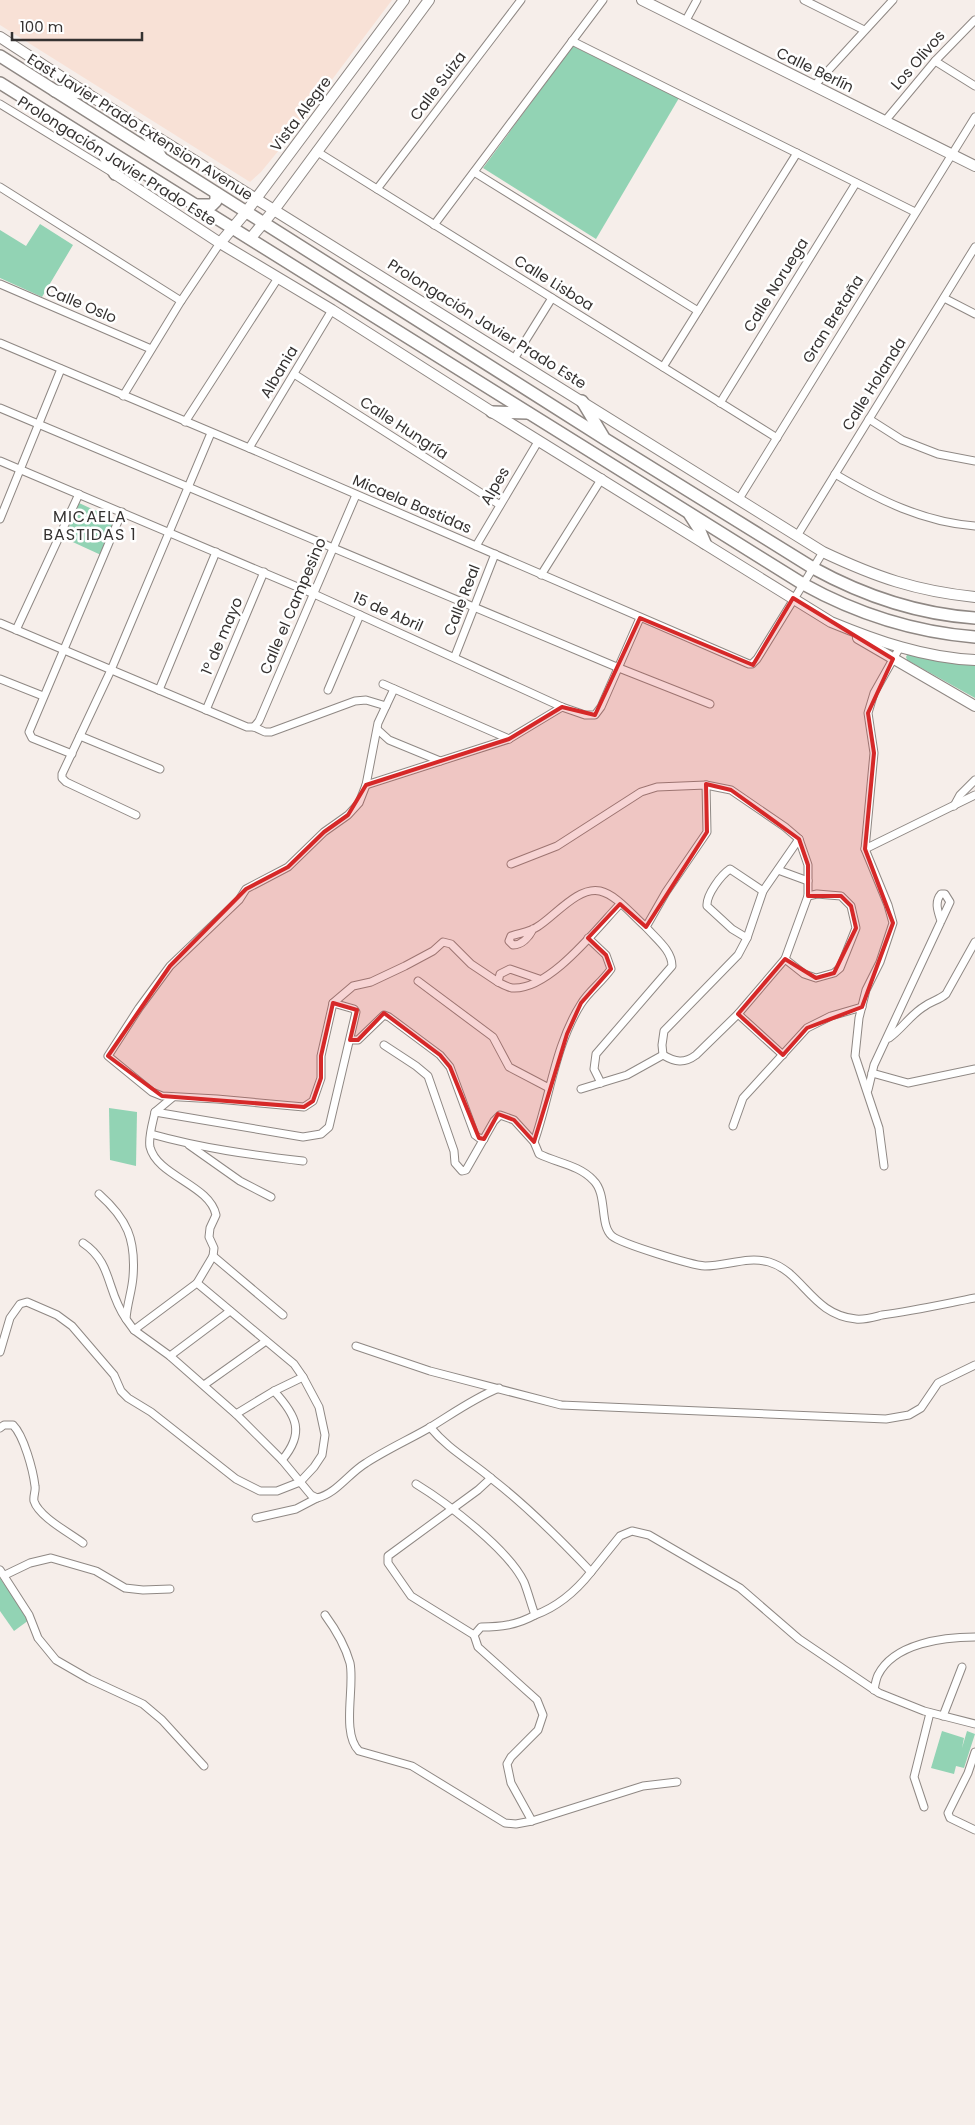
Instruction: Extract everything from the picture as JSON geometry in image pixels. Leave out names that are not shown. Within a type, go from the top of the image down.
[{"type":"main road","name":"East Javier Prado Extension Avenue","points":[[0,56],[264,223]]},
{"type":"main road","points":[[0,82],[232,228]]},
{"type":"main road","points":[[53,90],[86,93]]},
{"type":"main road","points":[[144,129],[162,159]]},
{"type":"main road","points":[[96,142],[114,174]]},
{"type":"main road","points":[[193,204],[212,205],[216,201],[216,193]]},
{"type":"main road","points":[[264,223],[813,568],[848,586],[888,602],[931,612],[975,618]]},
{"type":"main road","name":"Prolongación Javier Prado Este","points":[[232,228],[803,584],[836,601],[879,619],[930,632],[975,637]]},
{"type":"main road","points":[[582,401],[605,439]]},
{"type":"main road","points":[[492,412],[529,413]]},
{"type":"main road","points":[[686,510],[697,526],[705,543]]},
{"type":"street","name":"Vista Alegre","points":[[220,243],[307,132],[404,0]]},
{"type":"street","points":[[250,239],[274,210],[429,0]]},
{"type":"street","name":"Calle Suiza","points":[[377,189],[521,0]]},
{"type":"street","points":[[434,225],[603,0]]},
{"type":"street","name":"Calle Berlín","points":[[642,0],[975,166]]},
{"type":"street","points":[[685,22],[697,0]]},
{"type":"street","points":[[804,0],[864,30]]},
{"type":"street","points":[[814,86],[893,0]]},
{"type":"street","name":"Los Olivos","points":[[885,121],[935,61],[975,20]]},
{"type":"street","name":"Prolongación Javier Prado Este","points":[[0,37],[86,93],[823,552],[866,572],[909,586],[975,597]]},
{"type":"street","points":[[572,41],[915,212]]},
{"type":"street","points":[[935,61],[975,86]]},
{"type":"street","name":"Prolongación Javier Prado Este","points":[[0,104],[114,174],[220,243],[332,310],[492,412],[602,478],[831,622],[870,638],[900,647],[935,655],[975,660]]},
{"type":"street","name":"Gran Bretaña","points":[[738,499],[975,117]]},
{"type":"street","points":[[307,132],[320,147]]},
{"type":"street","name":"Calle Lisboa","points":[[320,147],[377,189],[776,438]]},
{"type":"street","points":[[662,367],[797,153]]},
{"type":"street","points":[[287,158],[286,164],[291,171],[296,173],[302,171]]},
{"type":"street","points":[[474,172],[698,310]]},
{"type":"street","name":"Calle Noruega","points":[[720,402],[856,183]]},
{"type":"street","points":[[0,187],[181,301]]},
{"type":"street","points":[[123,396],[181,301],[220,243]]},
{"type":"street","name":"Calle Holanda","points":[[797,536],[975,248]]},
{"type":"street","points":[[185,422],[278,278]]},
{"type":"street","name":"Calle Oslo","points":[[0,284],[151,349]]},
{"type":"street","points":[[514,359],[552,298]]},
{"type":"street","points":[[944,298],[975,314]]},
{"type":"street","name":"Albania","points":[[249,448],[332,310]]},
{"type":"street","name":"Micaela Bastidas","points":[[0,343],[249,448],[640,618],[752,664],[757,660],[793,598]]},
{"type":"street","points":[[0,519],[61,369]]},
{"type":"street","name":"Calle Hungría","points":[[294,374],[500,505]]},
{"type":"street","points":[[0,408],[619,668],[710,704]]},
{"type":"street","points":[[869,419],[911,444],[938,454],[975,461]]},
{"type":"street","points":[[136,815],[64,780],[62,774],[111,670],[212,433]]},
{"type":"street","name":"Alpes","points":[[476,546],[539,440]]},
{"type":"street","name":"15 de Abril","points":[[0,461],[264,572],[455,656],[562,707],[585,715],[595,715],[601,708],[619,668]]},
{"type":"street","points":[[835,474],[870,495],[908,512],[937,520],[975,526]]},
{"type":"street","points":[[541,575],[602,478]]},
{"type":"street","points":[[16,630],[79,494]]},
{"type":"street","name":"Calle el Campesino","points":[[254,727],[259,721],[356,495]]},
{"type":"street","points":[[72,754],[32,738],[29,734],[43,696],[122,512]]},
{"type":"street","points":[[158,690],[216,552]]},
{"type":"street","points":[[793,598],[823,552]]},
{"type":"street","name":"Calle Real","points":[[455,656],[494,554]]},
{"type":"street","name":"1º de mayo","points":[[206,710],[264,572]]},
{"type":"street","points":[[328,690],[360,614]]},
{"type":"street","points":[[619,668],[640,618]]},
{"type":"street","points":[[831,622],[975,706]]},
{"type":"street","points":[[0,623],[206,710],[265,732],[271,732],[355,701],[366,700],[386,706]]},
{"type":"street","points":[[884,1166],[879,1128],[855,1056],[866,990],[880,962],[893,922],[865,849],[874,753],[868,713],[874,693],[900,647]]},
{"type":"street","points":[[0,679],[43,696]]},
{"type":"street","points":[[383,684],[509,740]]},
{"type":"street","points":[[394,689],[378,724],[366,784],[359,804],[348,815],[324,832],[288,867],[246,889],[238,900],[170,966],[109,1054],[110,1059],[152,1092],[162,1096],[304,1107],[313,1101],[320,1078],[321,1056],[333,1003],[353,986],[371,982],[405,966],[433,951],[444,942],[451,944],[471,964],[498,982],[513,988],[525,986],[568,961],[620,904]]},
{"type":"street","points":[[366,784],[509,740],[562,707]]},
{"type":"street","points":[[378,730],[389,740],[440,761]]},
{"type":"street","points":[[80,736],[160,769]]},
{"type":"street","points":[[953,806],[960,795],[975,780]]},
{"type":"street","points":[[646,927],[666,892],[707,832],[706,785]]},
{"type":"street","points":[[511,864],[557,846],[641,792],[657,787],[706,785],[731,790],[785,827],[798,839],[808,865],[808,896],[785,960],[738,1014],[690,1060],[678,1062],[663,1055]]},
{"type":"street","points":[[865,849],[975,796]]},
{"type":"street","points":[[663,1055],[664,1031],[738,955],[747,938],[763,891],[798,839]]},
{"type":"street","points":[[747,938],[732,929],[713,912],[707,906],[706,900],[730,869],[763,891]]},
{"type":"street","points":[[778,870],[808,881]]},
{"type":"street","points":[[533,929],[573,899],[591,890],[600,891],[620,904],[646,927],[667,951],[672,960],[672,966],[596,1054],[594,1069],[601,1083]]},
{"type":"street","points":[[785,960],[804,974],[816,978],[834,973],[840,968],[855,933],[851,906],[842,896],[817,894],[808,896]]},
{"type":"street","points":[[867,1091],[872,1074],[941,922]]},
{"type":"street","points":[[534,1142],[567,1034],[581,1004],[605,978],[610,969],[606,955],[588,938]]},
{"type":"street","points":[[888,1038],[900,1030],[925,1005],[939,1000],[946,994],[975,942]]},
{"type":"street","points":[[498,982],[500,974],[510,969],[539,979]]},
{"type":"street","points":[[418,981],[493,1037],[509,1067],[549,1088]]},
{"type":"street","points":[[154,1112],[304,1137],[320,1134],[329,1127],[356,1010],[333,1003]]},
{"type":"street","points":[[733,1126],[743,1098],[807,1028],[831,1016],[862,1007]]},
{"type":"street","points":[[738,1014],[783,1055]]},
{"type":"street","points":[[350,1040],[358,1040],[380,1018],[389,1016],[440,1055],[450,1067],[475,1135],[484,1139]]},
{"type":"street","points":[[384,1045],[428,1076],[454,1151],[455,1163],[462,1171],[466,1170],[497,1116],[500,1114],[514,1120],[534,1142],[539,1154],[580,1169],[596,1182],[601,1194],[610,1235],[620,1241],[679,1261],[706,1266],[752,1260],[769,1262],[778,1266],[796,1280],[818,1303],[831,1312],[856,1319],[916,1310],[975,1298]]},
{"type":"street","points":[[581,1089],[627,1075],[663,1055]]},
{"type":"street","points":[[872,1074],[908,1083],[975,1068]]},
{"type":"street","points":[[134,1330],[197,1283],[213,1256],[214,1248],[209,1237],[210,1228],[216,1215],[215,1208],[205,1197],[158,1161],[150,1147],[154,1112],[173,1097]]},
{"type":"street","points":[[151,1134],[187,1144],[302,1161]]},
{"type":"street","points":[[187,1144],[240,1181],[271,1197]]},
{"type":"street","points":[[99,1194],[129,1228],[134,1276],[126,1319]]},
{"type":"street","points":[[82,1243],[95,1251],[105,1266],[117,1306],[134,1330],[170,1356],[236,1414],[282,1460],[311,1495],[317,1498]]},
{"type":"street","points":[[213,1256],[283,1315]]},
{"type":"street","points":[[0,1352],[10,1318],[20,1304],[27,1302],[57,1315],[72,1326],[114,1375],[121,1391],[128,1398],[151,1412],[236,1479],[260,1491],[277,1491],[300,1482],[314,1468],[322,1455],[325,1435],[318,1407],[303,1377],[294,1364],[197,1283]]},
{"type":"street","points":[[170,1356],[230,1311]]},
{"type":"street","points":[[204,1385],[266,1341]]},
{"type":"street","points":[[356,1346],[421,1368],[561,1405],[886,1419],[909,1415],[921,1408],[938,1383],[975,1365]]},
{"type":"street","points":[[236,1414],[274,1391],[303,1377]]},
{"type":"street","points":[[256,1518],[296,1509],[317,1498],[328,1495],[366,1463],[482,1395],[499,1388]]},
{"type":"street","points":[[274,1391],[286,1404],[294,1421],[296,1435],[293,1446],[282,1460]]},
{"type":"street","points":[[0,1428],[4,1425],[13,1425],[19,1433],[32,1471],[36,1488],[33,1499],[37,1506],[45,1516],[83,1543]]},
{"type":"street","points":[[430,1427],[440,1440],[491,1478],[563,1542],[591,1572]]},
{"type":"street","points":[[491,1478],[453,1509],[393,1551],[388,1556],[388,1563],[411,1596],[474,1635],[478,1647],[537,1700],[543,1715],[538,1730],[511,1757],[507,1764],[511,1783],[532,1821]]},
{"type":"street","points":[[416,1484],[453,1509],[510,1562],[523,1581],[535,1615]]},
{"type":"street","points":[[474,1635],[481,1627],[508,1626],[547,1611],[579,1586],[620,1536],[632,1531],[649,1536],[740,1588],[799,1639],[887,1698],[930,1713],[975,1724]]},
{"type":"street","points":[[170,1589],[143,1590],[126,1588],[96,1571],[51,1558],[3,1572],[30,1615],[38,1638],[56,1660],[89,1679],[143,1704],[162,1720],[204,1766]]},
{"type":"street","points":[[325,1615],[340,1636],[350,1664],[350,1726],[353,1745],[359,1751],[412,1766],[505,1823],[516,1824],[532,1821],[643,1786],[677,1782]]},
{"type":"street","points":[[874,1690],[878,1674],[894,1658],[911,1647],[938,1640],[975,1637]]},
{"type":"street","points":[[943,1716],[962,1667]]},
{"type":"street","points":[[924,1806],[914,1777],[930,1713]]},
{"type":"street","points":[[975,1752],[971,1774],[948,1816],[975,1830]]},
{"type":"highlighted area","points":[[793,598],[893,659],[868,713],[874,753],[865,849],[893,923],[862,1007],[807,1028],[783,1055],[738,1014],[785,959],[816,978],[834,973],[856,928],[851,906],[841,896],[808,896],[808,865],[799,839],[731,790],[706,784],[707,832],[646,927],[620,904],[588,938],[606,955],[611,969],[581,1003],[567,1034],[534,1142],[514,1120],[498,1114],[484,1139],[479,1138],[450,1067],[440,1055],[384,1013],[358,1040],[350,1040],[357,1010],[333,1003],[321,1056],[321,1078],[313,1101],[304,1107],[162,1096],[108,1056],[170,966],[246,889],[288,867],[324,832],[348,815],[366,785],[509,739],[562,707],[595,715],[640,618],[753,665]]},
{"type":"shaded area","points":[[0,0],[392,0],[279,150],[250,182],[0,25]]},
{"type":"green space","points":[[573,46],[679,98],[596,239],[483,168]]},
{"type":"green space","points":[[40,224],[73,245],[42,297],[0,278],[0,230],[26,246]]},
{"type":"green space","points":[[79,503],[116,520],[101,555],[64,538]]},
{"type":"green space","points":[[908,653],[975,665],[975,698],[907,660]]},
{"type":"green space","points":[[109,1108],[137,1112],[136,1166],[110,1160]]},
{"type":"green space","points":[[0,1578],[29,1620],[14,1631],[0,1611]]},
{"type":"green space","points":[[942,1731],[964,1738],[962,1748],[967,1731],[975,1734],[964,1768],[956,1766],[954,1774],[931,1768]]},
{"type":"district","name":"MICAELA BASTIDAS 1","points":[[90,525]]}]
